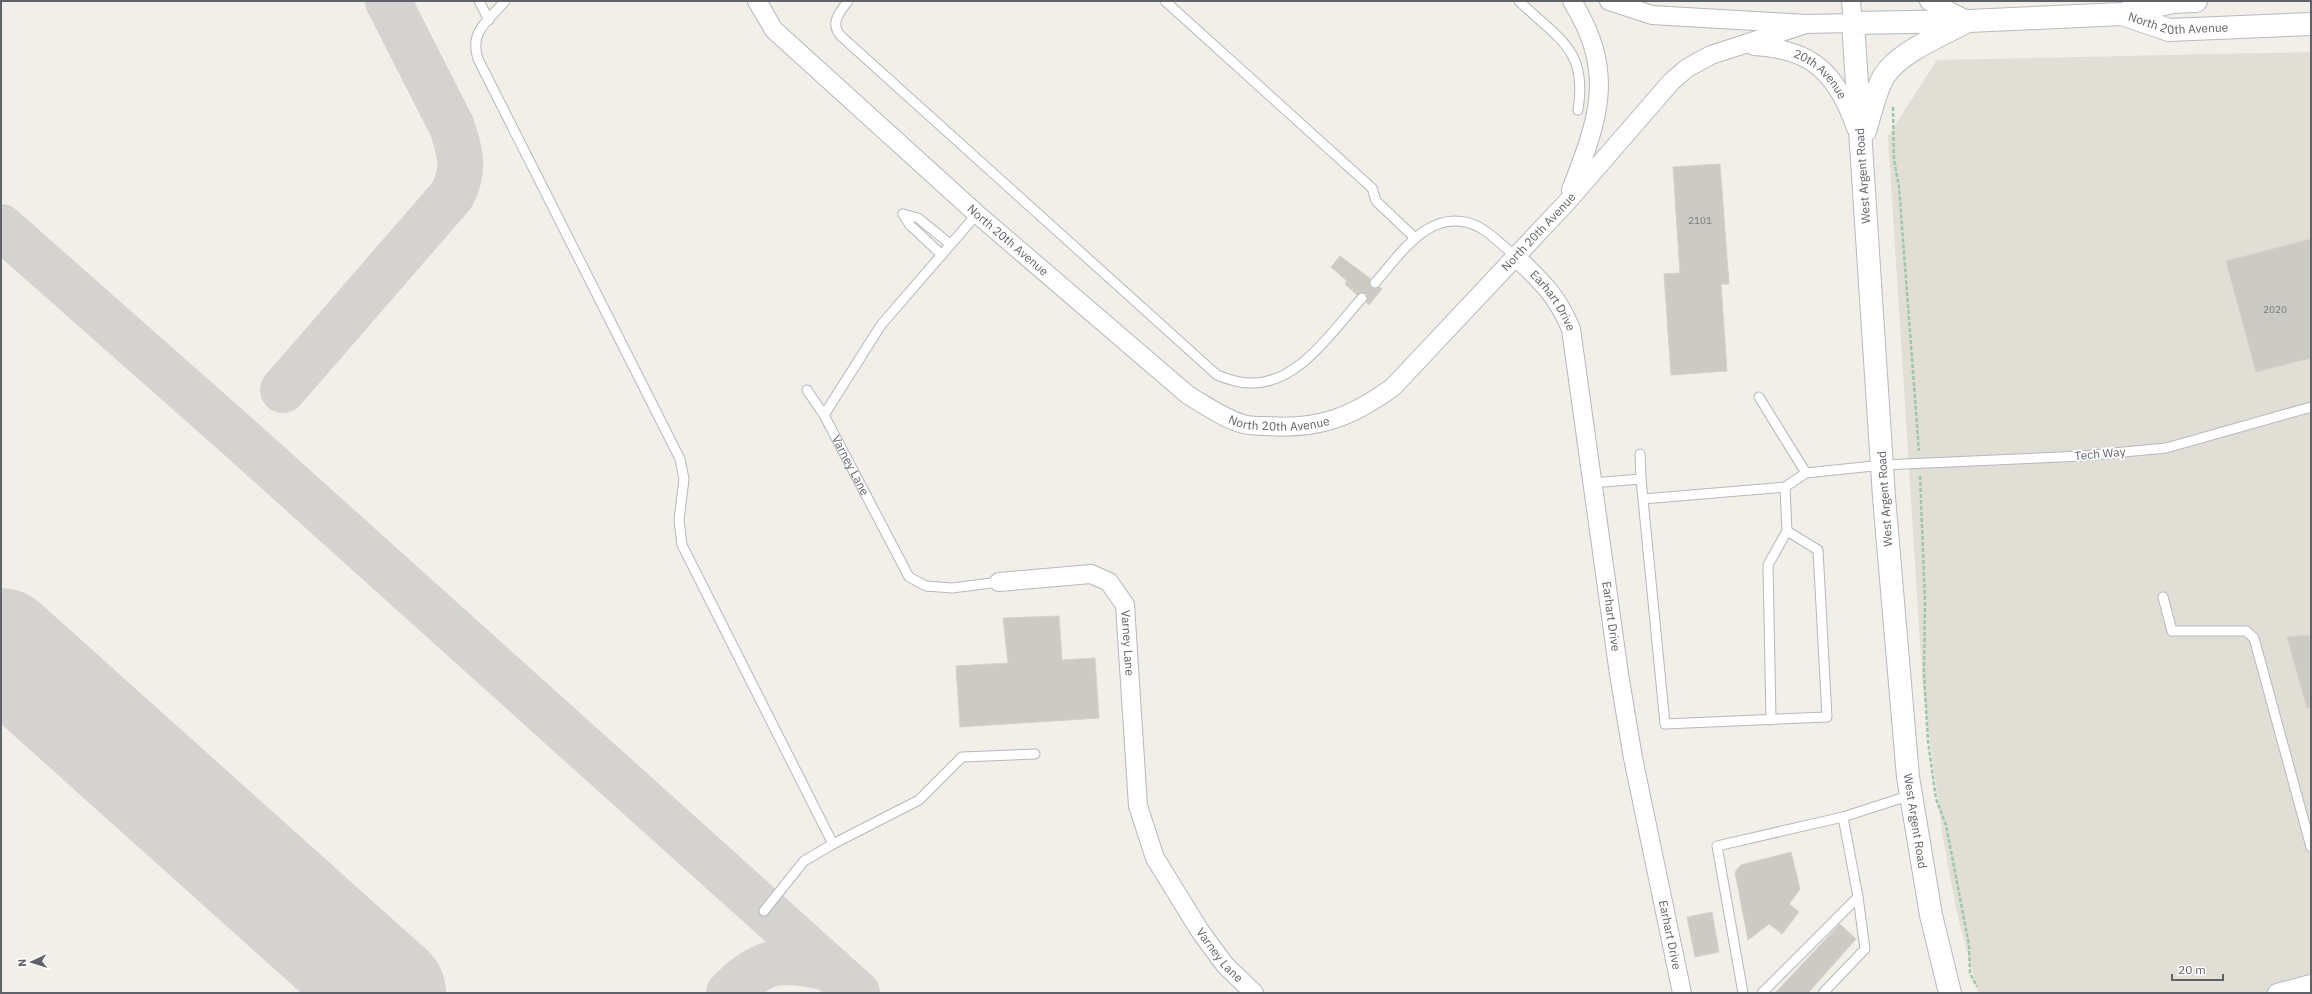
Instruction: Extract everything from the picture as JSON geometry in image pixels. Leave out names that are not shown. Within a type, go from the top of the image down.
[{"type":"main road","name":"North 20th Avenue","points":[[2122,14],[2172,2],[2196,1]]},
{"type":"main road","points":[[1853,23],[1968,21],[2122,14]]},
{"type":"main road","name":"North 20th Avenue","points":[[2122,14],[2170,30],[2311,24]]},
{"type":"main road","points":[[1861,144],[1879,87],[1890,69],[1913,51],[1968,21]]},
{"type":"main road","name":"West Argent Road","points":[[1853,23],[1900,692],[1911,795],[1930,908],[1950,993]]},
{"type":"street","name":"North 20th Avenue","points":[[757,1],[774,30],[976,214],[1188,395],[1217,412],[1243,424],[1312,426],[1370,404],[1393,387],[1567,202],[1672,82],[1687,68],[1711,55],[1806,24]]},
{"type":"street","points":[[1567,202],[1591,138],[1599,96],[1598,63],[1595,50],[1583,19],[1572,1]]},
{"type":"street","name":"North 20th Avenue","points":[[1609,1],[1652,15],[1806,24],[1853,23]]},
{"type":"street","name":"West Argent Road","points":[[1852,1],[1853,23]]},
{"type":"street","points":[[1929,1],[1968,21]]},
{"type":"street","name":"20th Avenue","points":[[1745,45],[1776,47],[1796,52],[1818,67],[1834,82],[1848,107],[1861,144]]},
{"type":"street","name":"Earhart Drive","points":[[1515,256],[1548,287],[1561,305],[1571,329],[1619,674],[1634,758],[1682,993]]},
{"type":"street","name":"Varney Lane","points":[[999,582],[1091,574],[1109,582],[1126,605],[1138,806],[1155,858],[1200,931],[1225,965],[1254,993]]},
{"type":"street","points":[[2277,993],[2311,984]]},
{"type":"lane","points":[[479,1],[488,20]]},
{"type":"lane","points":[[505,1],[488,20],[476,38],[475,48],[478,59],[680,459],[684,479],[679,520],[682,545],[833,844]]},
{"type":"lane","points":[[848,1],[838,13],[835,23],[836,32],[1217,375],[1238,382],[1251,384],[1277,379],[1291,373],[1305,361],[1362,298]]},
{"type":"lane","points":[[1165,1],[1372,188],[1376,201],[1415,238]]},
{"type":"lane","points":[[1519,1],[1569,47],[1577,64],[1582,88],[1578,110]]},
{"type":"lane","points":[[942,255],[910,225],[903,214],[918,218],[950,244]]},
{"type":"lane","points":[[824,415],[881,325],[976,214]]},
{"type":"lane","points":[[1375,283],[1415,238],[1426,228],[1439,223],[1465,221],[1481,228],[1515,256]]},
{"type":"lane","name":"Varney Lane","points":[[807,390],[824,415],[909,577],[926,586],[952,588],[999,582]]},
{"type":"lane","points":[[1643,499],[1785,487],[1806,473],[1759,397]]},
{"type":"lane","name":"Tech Way","points":[[1806,473],[1920,462],[2082,456],[2166,448],[2311,407]]},
{"type":"lane","points":[[1640,454],[1641,479],[1665,724],[1827,718],[1818,550],[1787,531]]},
{"type":"lane","points":[[1592,483],[1641,479]]},
{"type":"lane","points":[[1771,720],[1768,565],[1787,531],[1785,487]]},
{"type":"lane","points":[[2163,597],[2172,631],[2246,631],[2254,638],[2311,847]]},
{"type":"lane","points":[[764,911],[804,861],[833,844],[919,800],[962,757],[1035,754]]},
{"type":"lane","points":[[1743,993],[1717,846],[1842,817],[1911,795]]},
{"type":"lane","points":[[1823,993],[1865,949],[1858,897],[1842,817]]},
{"type":"lane","points":[[1762,993],[1858,897]]},
{"type":"path","points":[[1893,112],[1894,160],[1899,187],[1920,462],[1925,601],[1924,674],[1928,741],[1936,799],[1946,825],[1969,945],[1970,973],[1977,987]]},
{"type":"shaded area","points":[[2311,52],[2311,993],[1978,993],[1956,909],[1943,838],[1923,689],[1888,136],[1937,60]]},
{"type":"building","points":[[1720,164],[1729,284],[1721,284],[1727,371],[1671,375],[1664,274],[1680,273],[1673,167]]},
{"type":"building","points":[[2311,239],[2311,358],[2256,372],[2226,261]]},
{"type":"building","points":[[1340,256],[1371,279],[1369,285],[1371,288],[1380,287],[1382,289],[1369,305],[1366,302],[1368,299],[1366,294],[1360,292],[1357,295],[1345,284],[1347,281],[1331,267]]},
{"type":"building","points":[[1059,616],[1062,660],[1095,658],[1099,718],[960,727],[956,666],[1008,663],[1003,618]]},
{"type":"building","points":[[2311,635],[2311,707],[2307,708],[2287,637]]},
{"type":"building","points":[[1791,852],[1800,889],[1789,904],[1799,912],[1782,934],[1769,924],[1748,940],[1735,872],[1741,865]]},
{"type":"building","points":[[1712,912],[1719,952],[1695,957],[1687,917]]},
{"type":"building","points":[[1840,924],[1856,939],[1808,993],[1775,993]]},
{"type":"taxiway","points":[[283,390],[452,195],[459,178],[460,162],[458,146],[452,127],[388,1]]},
{"type":"taxiway","points":[[1,227],[241,439],[857,993]]},
{"type":"taxiway","points":[[729,993],[753,972],[764,966],[776,963],[800,963],[831,969]]},
{"type":"runway","points":[[1,646],[388,993]]}]
